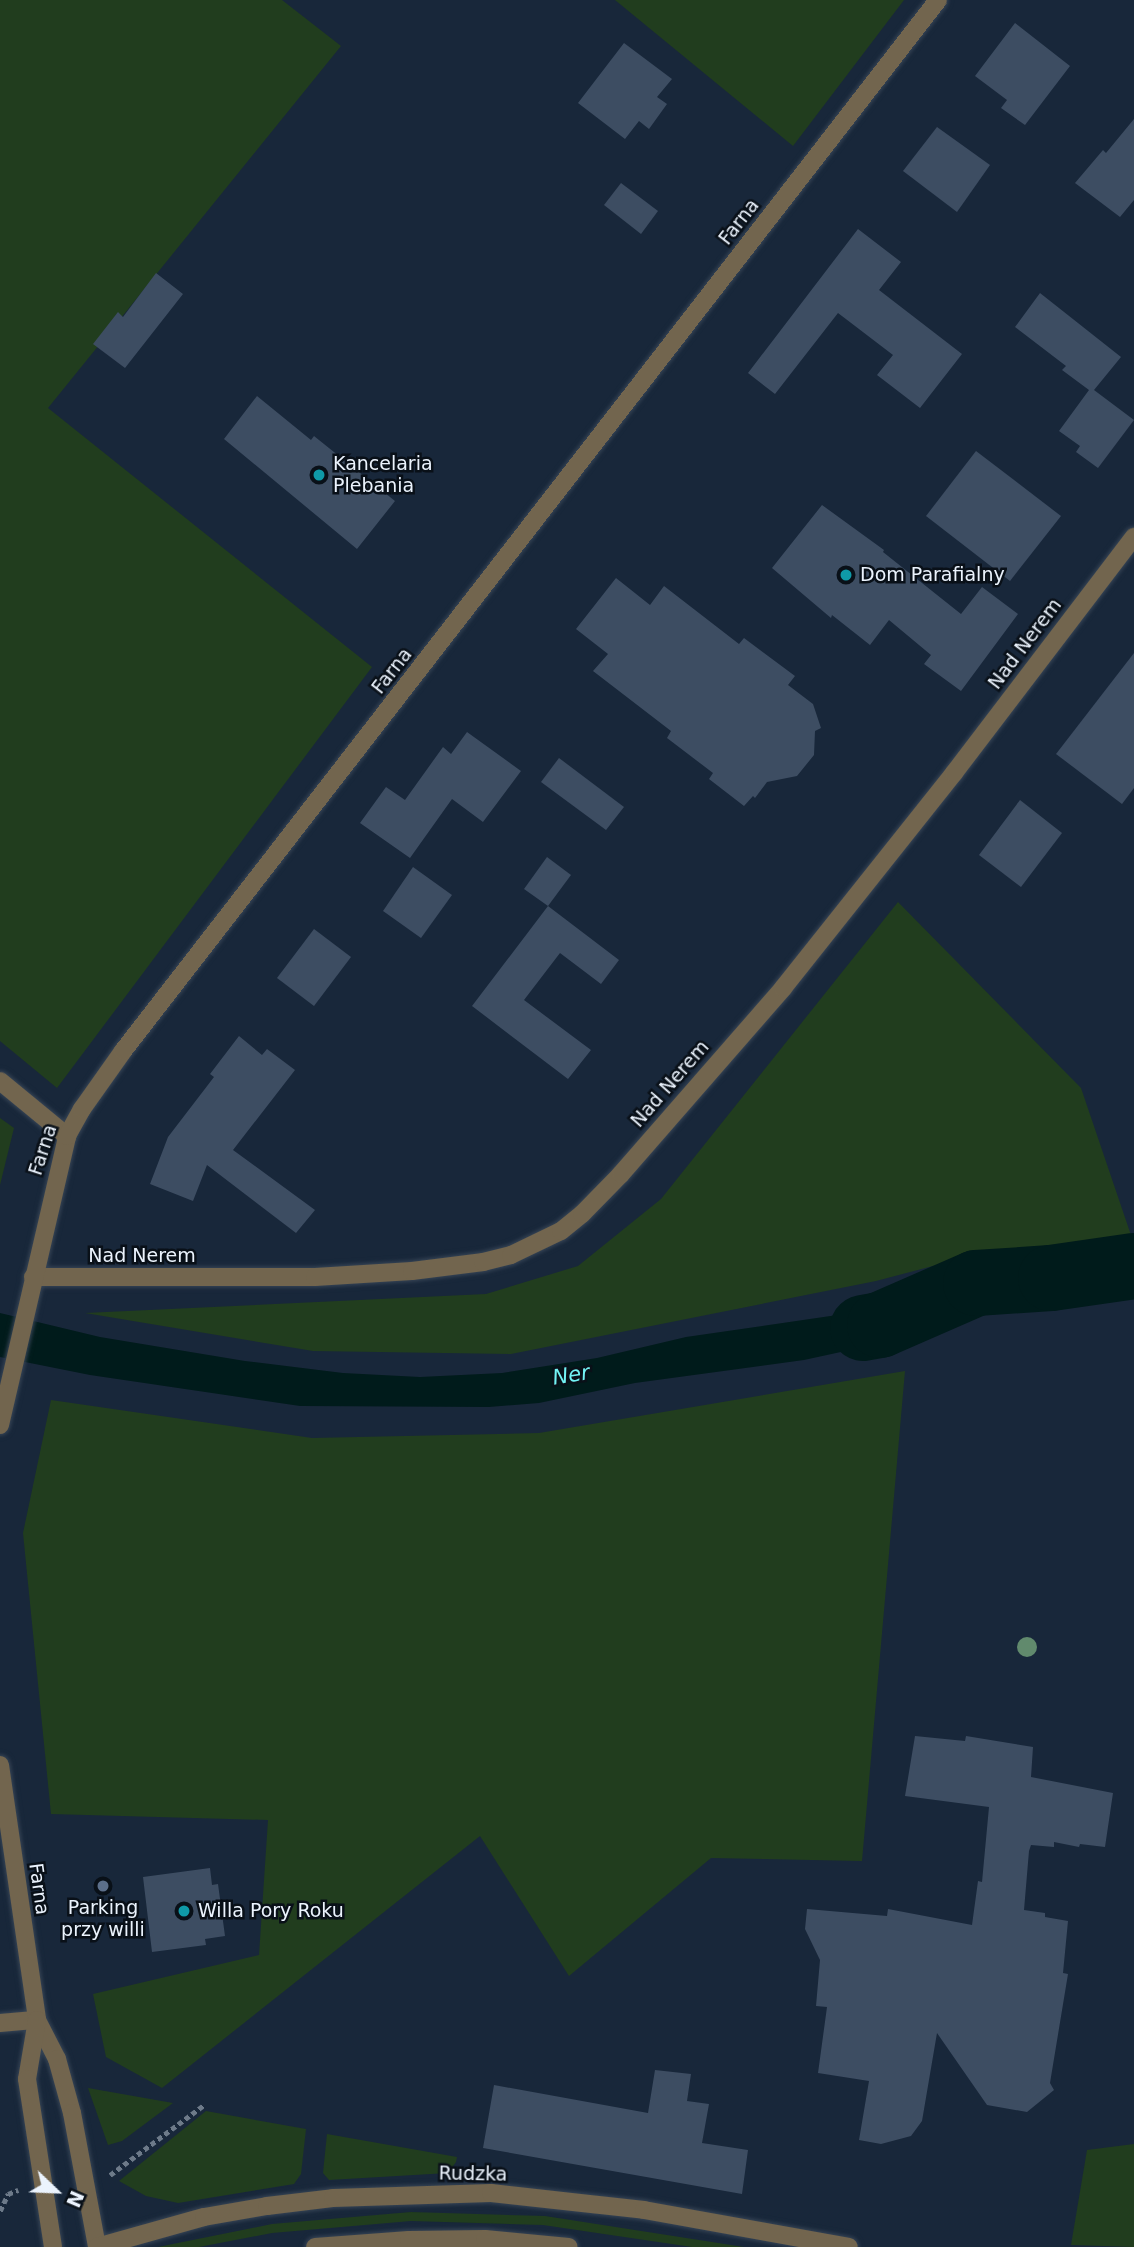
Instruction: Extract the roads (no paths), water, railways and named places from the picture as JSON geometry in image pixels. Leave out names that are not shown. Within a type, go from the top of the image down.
[{"type":"street","name":"Farna","points":[[0,1425],[5,1394],[67,1136],[123,1051],[938,0]]},
{"type":"street","name":"Nad Nerem","points":[[33,1277],[315,1277],[412,1272],[483,1262],[511,1255],[561,1231],[582,1214],[621,1174],[783,988],[954,773],[1134,537]]},
{"type":"street","points":[[0,1082],[67,1136]]},
{"type":"street","name":"Farna","points":[[0,1765],[37,2020],[27,2079],[53,2247]]},
{"type":"street","name":"Farna","points":[[37,2020],[57,2059],[68,2100],[97,2247]]},
{"type":"street","points":[[0,2023],[37,2020]]},
{"type":"street","name":"Rudzka","points":[[97,2247],[204,2217],[267,2206],[334,2198],[491,2193],[644,2210],[849,2247]]},
{"type":"street","points":[[315,2247],[409,2240],[485,2239],[569,2247]]},
{"type":"water","points":[[948,1290],[949,1317],[896,1340],[804,1360],[635,1383],[539,1403],[489,1407],[300,1406],[90,1375],[0,1357],[0,1313],[100,1337],[245,1361],[343,1373],[420,1377],[502,1373],[597,1358],[686,1337],[885,1308]]},
{"type":"waterway","name":"Ner","points":[[863,1328],[880,1325],[976,1283],[1051,1278],[1134,1266]]},
{"type":"place","name":"Kancelaria Plebania","points":[[319,475]]},
{"type":"place","name":"Dom Parafialny","points":[[846,575]]},
{"type":"place","name":"Parking przy willi","points":[[103,1886]]},
{"type":"place","name":"Willa Pory Roku","points":[[184,1911]]}]
